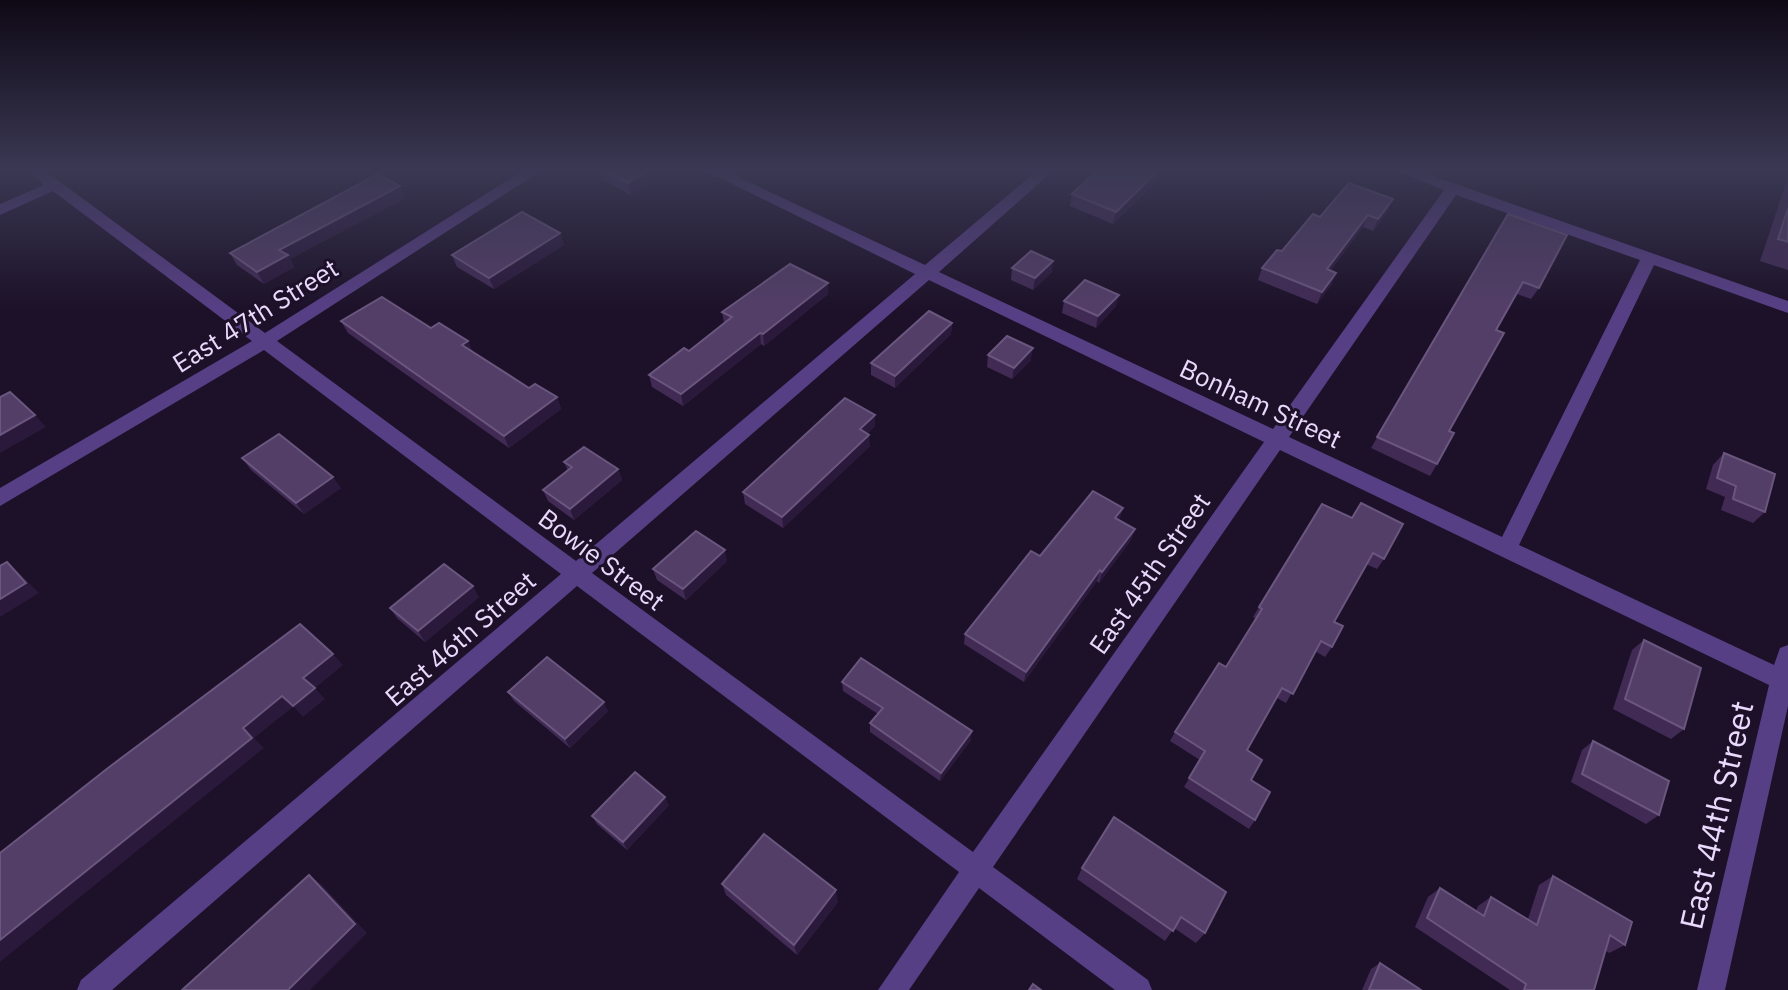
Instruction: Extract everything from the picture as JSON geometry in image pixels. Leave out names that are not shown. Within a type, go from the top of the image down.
[{"type":"street","name":"Bowie Street","points":[[94,216],[1138,990]]},
{"type":"street","name":"East 47th Street","points":[[0,498],[265,341],[462,216]]},
{"type":"street","name":"Bonham Street","points":[[808,216],[1785,682]]},
{"type":"street","name":"East 46th Street","points":[[91,990],[993,216]]},
{"type":"street","name":"East 45th Street","points":[[892,990],[1433,216]]},
{"type":"street","points":[[1530,216],[1788,307]]},
{"type":"street","points":[[1507,549],[1649,258]]},
{"type":"street","name":"East 44th Street","points":[[1711,990],[1785,682],[1788,655]]},
{"type":"building","points":[[299,216],[343,216],[279,250],[288,255],[257,272],[230,253]]},
{"type":"building","points":[[515,216],[530,216],[560,233],[489,278],[452,255]]},
{"type":"building","points":[[1311,216],[1367,216],[1327,269],[1336,273],[1322,292],[1262,268],[1277,250],[1282,251]]},
{"type":"building","points":[[1507,216],[1567,235],[1539,288],[1523,282],[1496,330],[1504,333],[1449,431],[1454,433],[1437,464],[1377,437]]},
{"type":"building","points":[[1785,216],[1788,216],[1788,242],[1778,239]]},
{"type":"building","points":[[1031,251],[1053,261],[1035,278],[1012,268]]},
{"type":"building","points":[[790,264],[828,283],[681,394],[649,375],[684,348],[689,351],[732,317],[722,312]]},
{"type":"building","points":[[1085,280],[1119,295],[1098,316],[1064,301]]},
{"type":"building","points":[[382,297],[431,328],[439,323],[468,341],[462,345],[529,388],[535,384],[557,397],[504,436],[341,321]]},
{"type":"building","points":[[929,311],[952,323],[895,376],[871,363]]},
{"type":"building","points":[[1007,336],[1033,348],[1014,368],[988,355]]},
{"type":"building","points":[[10,392],[35,415],[0,435],[0,397]]},
{"type":"building","points":[[845,398],[875,415],[860,429],[869,435],[782,517],[743,492]]},
{"type":"building","points":[[279,434],[333,477],[296,503],[242,458]]},
{"type":"building","points":[[584,447],[618,469],[570,509],[543,490],[572,467],[564,462]]},
{"type":"building","points":[[1724,453],[1775,474],[1765,512],[1733,499],[1736,486],[1717,478]]},
{"type":"building","points":[[1093,491],[1123,508],[1115,518],[1135,529],[1102,572],[1100,570],[1026,672],[965,634],[1031,551],[1040,556]]},
{"type":"building","points":[[1361,503],[1403,524],[1384,559],[1373,553],[1334,622],[1343,626],[1332,647],[1321,641],[1293,694],[1282,688],[1247,750],[1262,760],[1251,780],[1270,792],[1255,820],[1189,778],[1205,751],[1175,732],[1219,663],[1226,667],[1322,504],[1352,518]]},
{"type":"building","points":[[696,531],[725,550],[683,589],[653,569]]},
{"type":"building","points":[[7,562],[26,583],[0,599],[0,566]]},
{"type":"building","points":[[444,564],[473,586],[418,631],[390,608]]},
{"type":"building","points":[[300,624],[333,654],[303,678],[315,688],[293,706],[282,696],[243,728],[252,738],[0,940],[0,853]]},
{"type":"building","points":[[1644,640],[1701,668],[1684,729],[1625,699]]},
{"type":"building","points":[[547,657],[604,702],[565,739],[508,692]]},
{"type":"building","points":[[861,658],[972,731],[941,773],[870,723],[883,708],[842,682]]},
{"type":"building","points":[[1593,741],[1669,781],[1659,815],[1582,774]]},
{"type":"building","points":[[635,772],[665,797],[623,842],[592,816]]},
{"type":"building","points":[[1114,817],[1226,892],[1205,933],[1181,917],[1173,931],[1082,868]]},
{"type":"building","points":[[764,834],[836,890],[794,945],[722,884]]},
{"type":"building","points":[[309,875],[355,924],[288,990],[182,990]]},
{"type":"building","points":[[1553,876],[1632,922],[1625,945],[1610,935],[1594,990],[1524,990],[1526,984],[1427,918],[1440,888],[1484,916],[1491,897],[1537,925]]},
{"type":"building","points":[[1380,963],[1421,990],[1369,990]]}]
